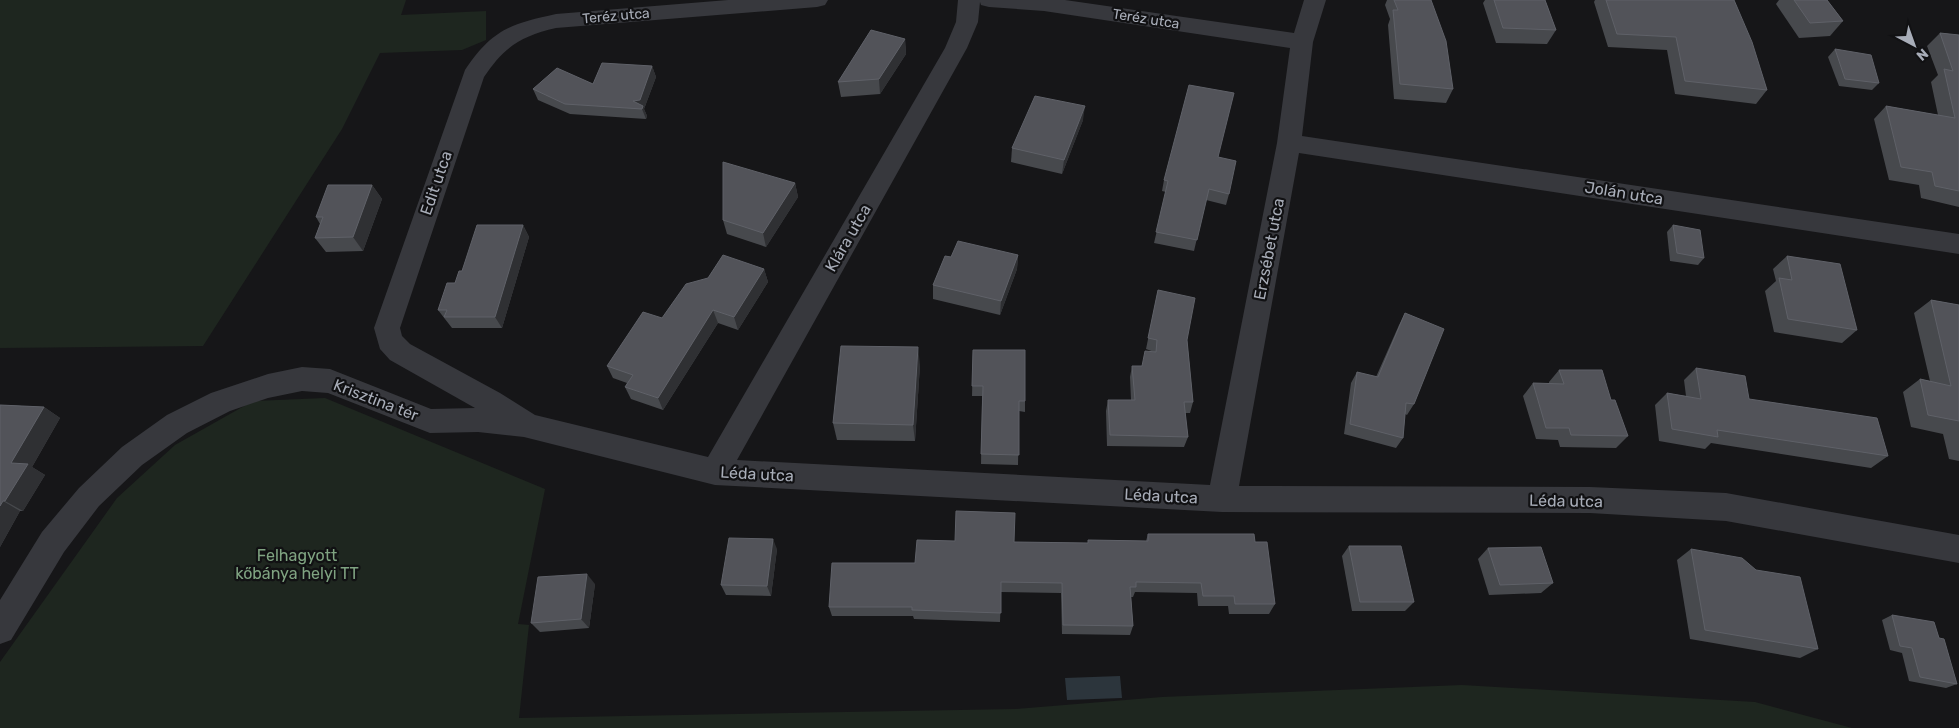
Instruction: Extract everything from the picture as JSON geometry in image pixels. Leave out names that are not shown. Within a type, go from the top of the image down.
[{"type":"street","name":"Teréz utca","points":[[507,36],[530,26],[556,21],[817,0]]},
{"type":"street","name":"Klára utca","points":[[715,472],[956,48],[967,22],[969,0]]},
{"type":"street","name":"Teréz utca","points":[[989,0],[1044,4],[1302,42]]},
{"type":"street","name":"Erzsébet utca","points":[[1222,499],[1289,143],[1302,42],[1315,0]]},
{"type":"street","name":"Edit utca","points":[[390,341],[387,328],[473,76],[487,53],[507,36]]},
{"type":"street","name":"Jolán utca","points":[[1289,143],[1959,244]]},
{"type":"street","name":"Léda utca","points":[[390,341],[400,352],[490,402],[528,426],[715,472],[1222,499],[1590,500],[1726,507],[1959,549]]},
{"type":"street","name":"Krisztina tér","points":[[0,629],[53,542],[89,496],[132,456],[177,424],[221,402],[268,386],[302,379],[320,380],[349,388],[430,421],[478,420],[528,426]]},
{"type":"green space","points":[[0,0],[406,0],[401,15],[486,11],[486,40],[462,50],[380,53],[342,129],[203,346],[0,348]]},
{"type":"green space","name":"Felhagyott kőbánya helyi TT","points":[[325,398],[545,489],[518,624],[529,625],[519,718],[1015,709],[1162,697],[1462,685],[1755,702],[1852,728],[0,728],[0,662],[117,498],[175,445],[253,401]]},
{"type":"shaded area","points":[[1120,676],[1122,698],[1067,700],[1065,678]]},
{"type":"building","points":[[1394,0],[1431,0],[1446,41],[1453,89],[1400,84],[1393,10],[1398,10]]},
{"type":"building","points":[[1494,0],[1545,0],[1556,30],[1503,28]]},
{"type":"building","points":[[1606,0],[1734,0],[1752,42],[1767,90],[1685,81],[1676,37],[1617,34]]},
{"type":"building","points":[[1794,0],[1827,0],[1843,21],[1810,23]]},
{"type":"building","points":[[871,30],[905,39],[879,79],[838,82]]},
{"type":"building","points":[[1940,33],[1959,35],[1959,191],[1935,186],[1932,172],[1901,167],[1886,106],[1955,118],[1944,69],[1953,71]]},
{"type":"building","points":[[1835,49],[1871,55],[1879,83],[1845,79]]},
{"type":"building","points":[[602,63],[652,66],[640,100],[633,101],[643,106],[642,109],[565,104],[533,89],[557,68],[593,84]]},
{"type":"building","points":[[1189,85],[1234,93],[1218,157],[1236,161],[1229,194],[1209,189],[1197,240],[1156,232],[1168,181],[1164,180]]},
{"type":"building","points":[[1035,96],[1085,106],[1064,160],[1012,148]]},
{"type":"building","points":[[723,162],[795,183],[763,233],[723,220]]},
{"type":"building","points":[[328,185],[372,185],[353,237],[315,238],[323,217],[316,217]]},
{"type":"building","points":[[477,225],[523,225],[495,317],[444,317],[447,310],[438,310],[447,283],[455,283],[459,271],[462,271]]},
{"type":"building","points":[[1673,225],[1700,230],[1704,258],[1677,253]]},
{"type":"building","points":[[958,241],[1018,255],[1001,301],[933,285],[945,256],[951,257]]},
{"type":"building","points":[[723,255],[764,269],[734,317],[713,310],[658,398],[625,387],[633,375],[607,366],[643,312],[662,318],[686,284],[708,278]]},
{"type":"building","points":[[1787,256],[1840,264],[1857,330],[1788,319],[1779,278],[1792,280]]},
{"type":"building","points":[[1158,290],[1195,298],[1187,340],[1193,402],[1184,402],[1188,437],[1110,435],[1108,400],[1135,400],[1132,366],[1142,366],[1145,351],[1156,352],[1157,340],[1148,338]]},
{"type":"building","points":[[1931,300],[1959,305],[1959,421],[1928,415],[1920,379],[1951,386]]},
{"type":"building","points":[[1405,313],[1444,329],[1414,404],[1406,403],[1403,438],[1350,424],[1357,372],[1378,377]]},
{"type":"building","points":[[841,346],[918,347],[913,425],[833,423]]},
{"type":"building","points":[[973,350],[1025,350],[1025,401],[1019,401],[1019,455],[981,454],[983,386],[972,386]]},
{"type":"building","points":[[1696,368],[1745,376],[1749,399],[1877,418],[1888,456],[1717,430],[1718,437],[1672,429],[1667,393],[1701,399]]},
{"type":"building","points":[[1559,370],[1602,370],[1611,400],[1615,400],[1628,436],[1571,435],[1569,428],[1546,428],[1533,383],[1564,384]]},
{"type":"building","points":[[0,405],[44,407],[11,463],[28,464],[0,506]]},
{"type":"building","points":[[956,511],[1015,513],[1014,542],[1088,543],[1088,540],[1148,541],[1148,534],[1254,534],[1255,542],[1267,542],[1275,604],[1235,604],[1234,596],[1203,596],[1201,583],[1136,582],[1136,587],[1130,587],[1133,626],[1063,625],[1062,583],[1001,582],[1001,613],[912,610],[912,607],[829,607],[832,563],[915,563],[917,540],[955,541]]},
{"type":"building","points":[[729,538],[773,539],[767,586],[721,585]]},
{"type":"building","points":[[1349,546],[1401,546],[1414,602],[1360,602]]},
{"type":"building","points":[[1541,547],[1553,583],[1500,585],[1488,548]]},
{"type":"building","points":[[1691,549],[1742,558],[1756,570],[1800,577],[1818,649],[1705,630]]},
{"type":"building","points":[[587,574],[581,619],[531,623],[538,577]]},
{"type":"building","points":[[1892,615],[1934,622],[1939,638],[1944,639],[1957,684],[1920,677],[1912,648],[1900,646]]}]
